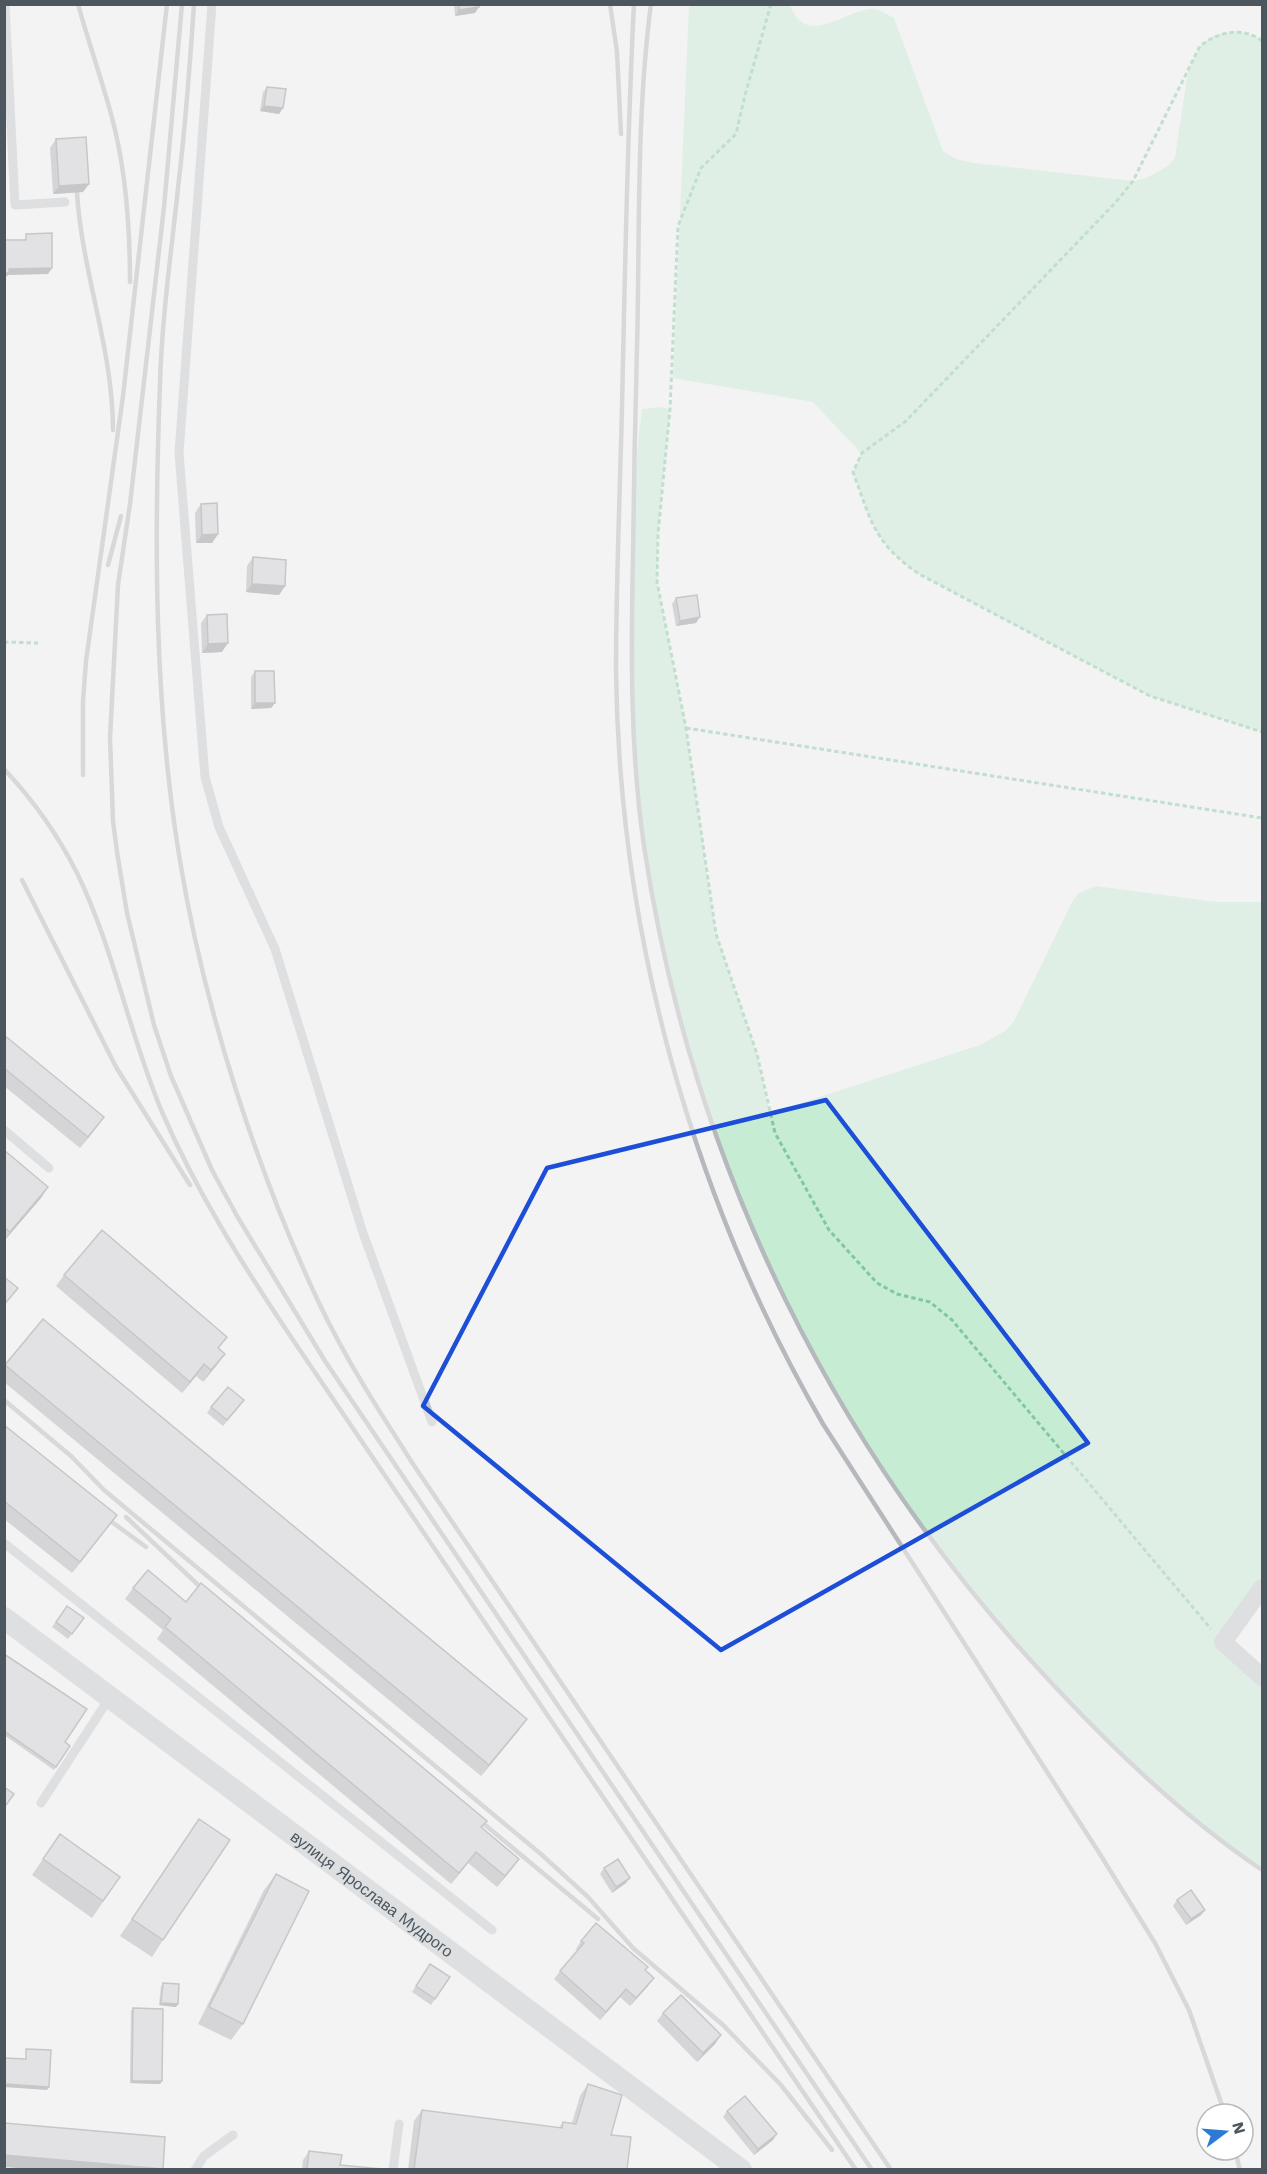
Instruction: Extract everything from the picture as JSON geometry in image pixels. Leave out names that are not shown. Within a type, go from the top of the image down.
[{"type":"street","points":[[1263,1588],[1223,1642],[1263,1677]]},
{"type":"street","name":"вулиця Ярослава Мудрого","points":[[4,1618],[741,2169]]},
{"type":"lane","points":[[212,4],[179,453],[205,777],[219,828],[275,949],[363,1233],[432,1422]]},
{"type":"lane","points":[[5,5],[15,205],[65,202]]},
{"type":"lane","points":[[4,1130],[49,1168]]},
{"type":"lane","points":[[4,1543],[492,1930]]},
{"type":"lane","points":[[41,1803],[110,1697]]},
{"type":"lane","points":[[393,2169],[399,2124]]},
{"type":"lane","points":[[195,2169],[204,2156],[233,2135]]},
{"type":"path","points":[[771,4],[736,134],[701,168],[678,225],[670,410],[656,566],[686,728],[716,934],[758,1061],[775,1133],[829,1230],[877,1283],[897,1294],[930,1302],[952,1320],[1223,1642]]},
{"type":"path","points":[[1263,41],[1256,36],[1235,32],[1212,36],[1200,46],[1133,181],[1116,202],[906,421],[861,453],[853,472],[879,538],[894,556],[919,574],[1150,696],[1263,732]]},
{"type":"path","points":[[4,642],[38,644]]},
{"type":"path","points":[[686,728],[1263,818]]},
{"type":"highlighted area","points":[[826,1100],[1088,1443],[721,1650],[423,1406],[547,1168]]},
{"type":"green space","points":[[689,5],[790,5],[797,18],[806,24],[816,26],[861,11],[872,9],[881,11],[894,18],[943,151],[956,159],[974,163],[1133,181],[1146,178],[1168,166],[1175,157],[1188,71],[1200,46],[1212,36],[1235,31],[1256,36],[1262,41],[1262,732],[1150,696],[919,574],[904,563],[883,541],[870,518],[853,472],[861,453],[813,402],[673,378]]},
{"type":"green space","points":[[660,407],[670,409],[658,534],[657,582],[686,728],[716,934],[757,1054],[770,1113],[980,1045],[1005,1031],[1014,1021],[1073,900],[1079,893],[1096,886],[1216,902],[1262,902],[1262,1588],[1223,1642],[1262,1677],[1262,1870],[1180,1807],[1129,1761],[1055,1688],[983,1607],[916,1521],[856,1430],[803,1336],[757,1237],[717,1136],[685,1032],[660,926],[644,844],[637,779],[632,682],[633,519],[642,409]]},
{"type":"building","points":[[459,4],[479,4],[479,7],[459,10]]},
{"type":"building","points":[[267,87],[286,89],[283,108],[264,106]]},
{"type":"building","points":[[86,137],[89,184],[59,186],[56,139]]},
{"type":"building","points":[[52,233],[52,268],[9,269],[9,273],[4,273],[4,240],[26,240],[26,234]]},
{"type":"building","points":[[217,503],[218,534],[202,535],[201,504]]},
{"type":"building","points":[[253,557],[286,560],[285,586],[252,584]]},
{"type":"building","points":[[697,595],[700,617],[680,621],[676,598]]},
{"type":"building","points":[[227,614],[228,643],[208,644],[207,615]]},
{"type":"building","points":[[255,671],[274,671],[275,703],[255,703]]},
{"type":"building","points":[[4,1035],[104,1117],[88,1137],[4,1068]]},
{"type":"building","points":[[4,1150],[48,1187],[10,1232],[4,1227]]},
{"type":"building","points":[[102,1230],[227,1337],[218,1348],[225,1354],[211,1370],[204,1364],[190,1382],[64,1275]]},
{"type":"building","points":[[4,1277],[18,1288],[4,1305]]},
{"type":"building","points":[[43,1319],[527,1719],[489,1765],[5,1365]]},
{"type":"building","points":[[228,1387],[244,1400],[227,1420],[211,1407]]},
{"type":"building","points":[[4,1425],[117,1515],[80,1562],[4,1501]]},
{"type":"building","points":[[148,1570],[186,1602],[201,1583],[487,1821],[481,1827],[519,1859],[505,1876],[476,1852],[459,1873],[165,1627],[171,1619],[133,1588]]},
{"type":"building","points":[[67,1606],[84,1618],[72,1634],[56,1622]]},
{"type":"building","points":[[4,1654],[87,1709],[65,1742],[70,1746],[56,1767],[4,1731]]},
{"type":"building","points":[[4,1787],[14,1794],[4,1808]]},
{"type":"building","points":[[199,1819],[230,1840],[163,1940],[132,1919]]},
{"type":"building","points":[[60,1834],[120,1877],[103,1901],[43,1859]]},
{"type":"building","points":[[618,1859],[630,1878],[616,1887],[604,1868]]},
{"type":"building","points":[[276,1874],[309,1891],[243,2024],[209,2007]]},
{"type":"building","points":[[1191,1890],[1205,1910],[1191,1919],[1177,1900]]},
{"type":"building","points":[[596,1923],[648,1967],[645,1970],[654,1978],[636,1998],[626,1989],[606,2012],[560,1971],[584,1943],[581,1941]]},
{"type":"building","points":[[430,1964],[450,1977],[435,1999],[416,1986]]},
{"type":"building","points":[[163,1983],[179,1984],[178,2004],[161,2003]]},
{"type":"building","points":[[681,1995],[721,2035],[703,2053],[663,2013]]},
{"type":"building","points":[[133,2008],[163,2009],[162,2081],[132,2081]]},
{"type":"building","points":[[26,2049],[51,2050],[49,2087],[4,2084],[4,2058],[26,2059]]},
{"type":"building","points":[[588,2084],[622,2095],[611,2135],[631,2137],[627,2169],[414,2169],[422,2110],[562,2128],[563,2122],[576,2124]]},
{"type":"building","points":[[745,2096],[777,2134],[758,2149],[727,2111]]},
{"type":"building","points":[[4,2123],[165,2137],[163,2169],[4,2155]]},
{"type":"building","points":[[309,2151],[342,2155],[340,2165],[382,2169],[307,2169]]},
{"type":"railway","points":[[78,4],[111,114],[124,176],[130,282]]},
{"type":"railway","points":[[83,775],[83,701],[86,661],[123,396],[167,4]]},
{"type":"railway","points":[[182,4],[164,207],[130,504],[118,585],[110,738],[113,821],[117,852],[127,913],[154,1025],[171,1076],[212,1170],[237,1216],[325,1361],[872,2170]]},
{"type":"railway","points":[[194,4],[186,114],[161,358],[157,503],[158,623],[165,743],[180,861],[203,973],[235,1086],[274,1198],[296,1252],[329,1324],[364,1386],[415,1467],[891,2170]]},
{"type":"railway","points":[[610,4],[617,52],[621,134]]},
{"type":"railway","points":[[634,4],[626,206],[616,670],[620,769],[631,867],[648,964],[671,1060],[700,1155],[735,1247],[776,1337],[823,1424],[1155,1943],[1189,2010],[1221,2102]]},
{"type":"railway","points":[[651,4],[643,90],[640,176],[632,701],[636,774],[644,846],[667,965],[698,1081],[738,1193],[786,1302],[843,1406],[908,1506],[980,1602],[1083,1716],[1156,1787],[1262,1870]]},
{"type":"railway","points":[[77,193],[85,252],[108,370],[113,430]]},
{"type":"railway","points":[[108,565],[121,516]]},
{"type":"railway","points":[[4,769],[44,818],[77,873],[101,931],[162,1112],[190,1172],[239,1257],[856,2170]]},
{"type":"railway","points":[[22,880],[116,1067],[190,1185]]},
{"type":"railway","points":[[4,1400],[71,1456],[104,1490],[542,1855],[588,1897],[633,1948],[723,2025],[781,2085],[832,2150]]},
{"type":"railway","points":[[97,1511],[146,1547]]},
{"type":"railway","points":[[126,1517],[211,1597]]},
{"type":"railway","points":[[472,1814],[598,1919]]},
{"type":"railway","points":[[1238,2162],[1240,2170]]}]
